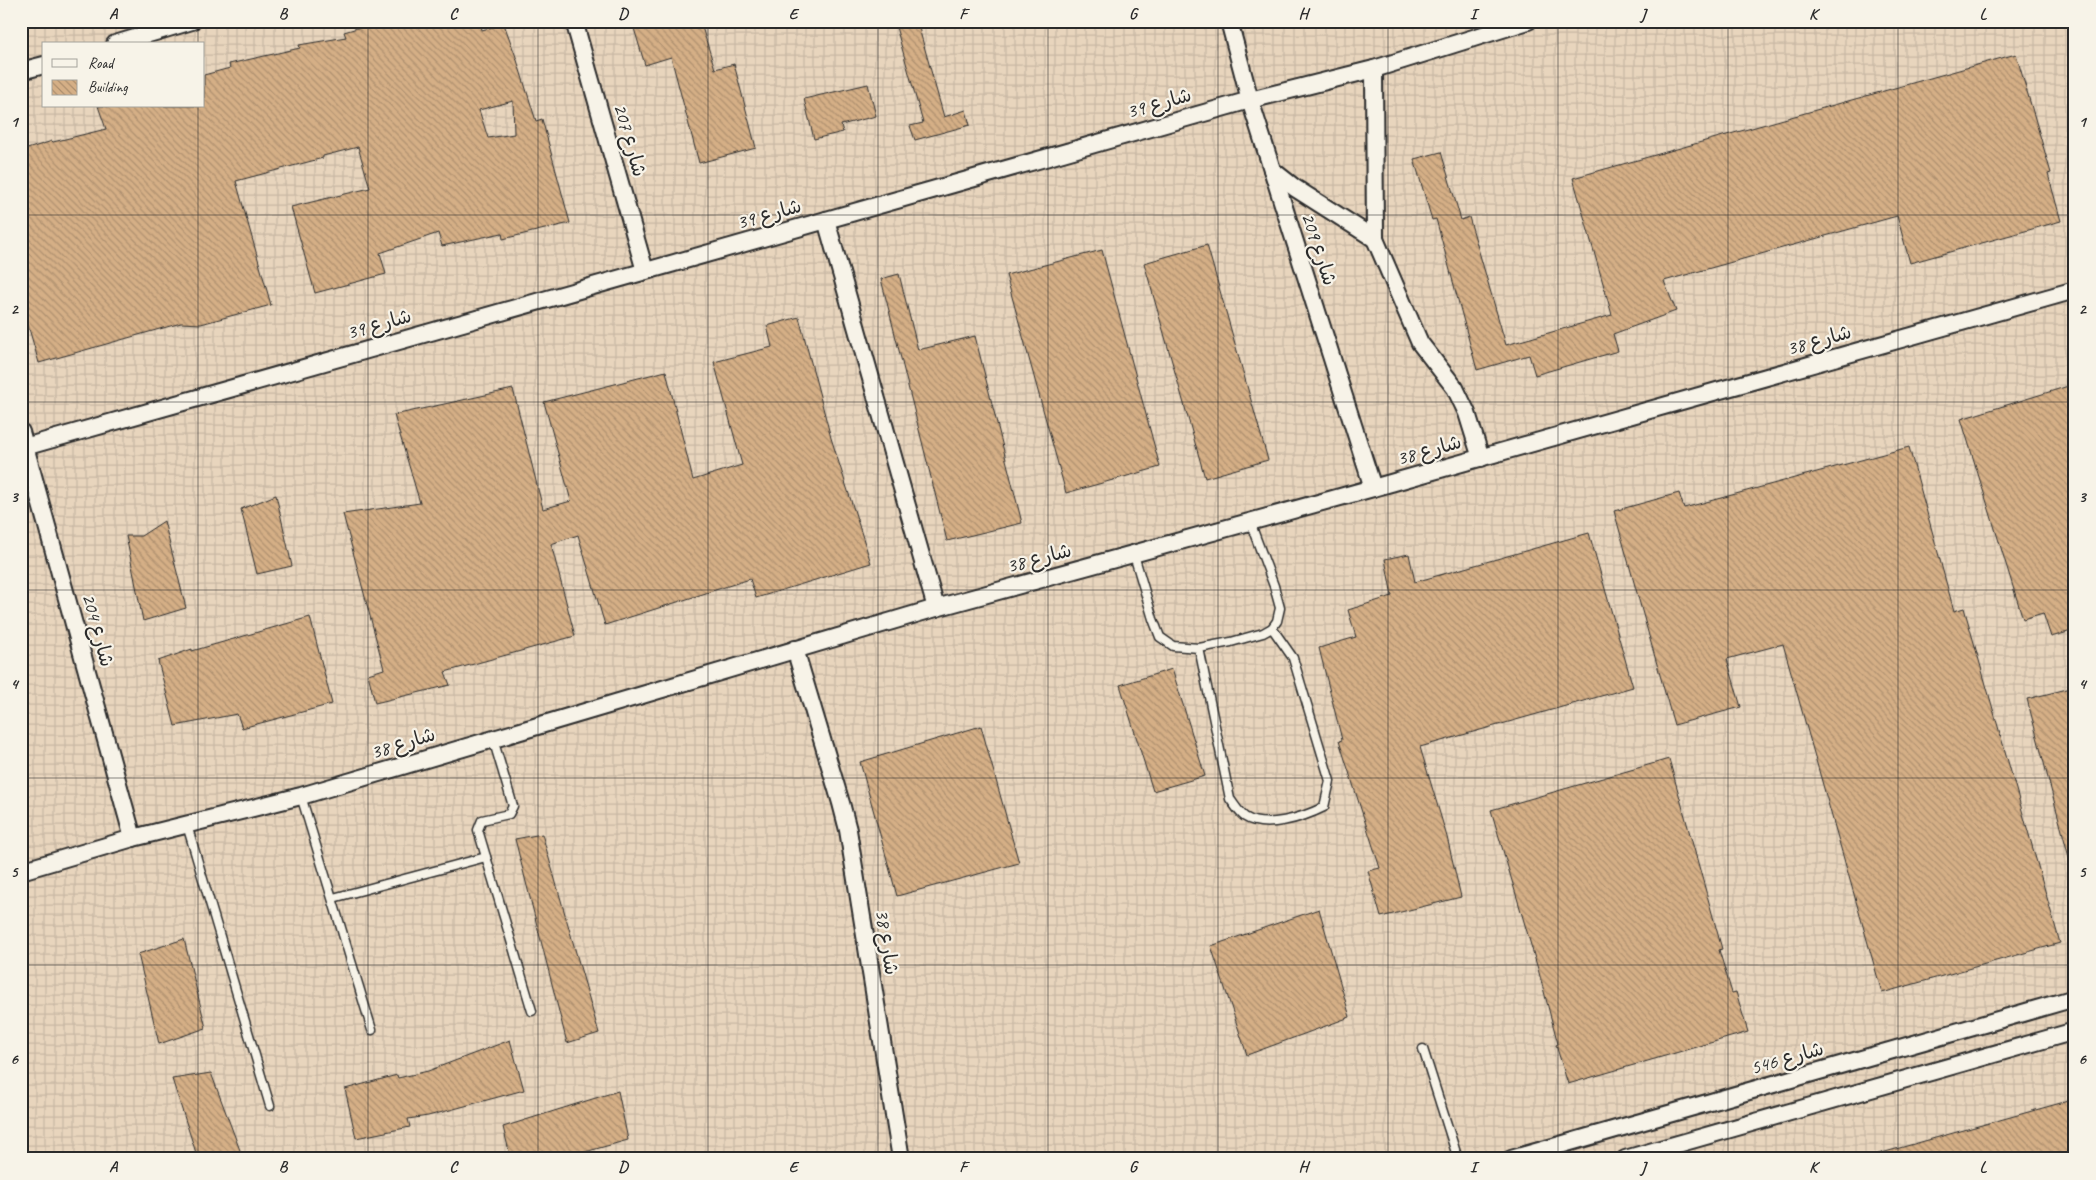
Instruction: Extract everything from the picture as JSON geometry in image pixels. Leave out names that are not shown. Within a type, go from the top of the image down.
[{"type":"street","points":[[122,42],[192,21]]},
{"type":"street","name":"شارع 207","points":[[574,21],[645,271]]},
{"type":"street","name":"شارع 209","points":[[1228,21],[1250,100],[1374,488]]},
{"type":"street","name":"شارع 39","points":[[23,442],[645,271],[1250,100],[1374,69],[1528,21]]},
{"type":"street","points":[[21,71],[42,66]]},
{"type":"street","points":[[1374,69],[1375,239],[1420,344],[1455,388],[1467,413],[1480,458]]},
{"type":"street","points":[[1272,170],[1295,188],[1375,239]]},
{"type":"street","points":[[826,220],[936,608]]},
{"type":"street","name":"شارع 38","points":[[21,871],[133,838],[301,796],[936,608],[1374,488],[2075,290]]},
{"type":"street","name":"شارع 204","points":[[23,442],[133,838]]},
{"type":"street","name":"شارع 38","points":[[794,649],[848,830],[901,1159]]},
{"type":"street","name":"شارع 546","points":[[1512,1159],[2075,998]]},
{"type":"street","points":[[1625,1159],[2075,1031]]},
{"type":"lane","points":[[1134,555],[1160,637],[1173,646],[1198,648],[1231,642],[1262,633],[1272,628],[1277,621],[1280,608],[1274,586],[1250,522]]},
{"type":"lane","points":[[1198,648],[1230,799],[1244,816],[1261,824],[1307,815],[1324,807],[1330,781],[1293,658],[1272,628]]},
{"type":"lane","points":[[493,739],[513,806],[509,814],[482,820],[478,830],[532,1011]]},
{"type":"lane","points":[[301,796],[372,1030]]},
{"type":"lane","points":[[187,826],[270,1106]]},
{"type":"lane","points":[[333,898],[486,857]]},
{"type":"lane","points":[[1423,1049],[1458,1159]]},
{"type":"shaded area","points":[[21,21],[2075,21],[2075,1159],[21,1159]]},
{"type":"building","points":[[381,21],[480,21],[482,30],[504,24],[536,121],[542,119],[570,223],[503,239],[502,233],[442,246],[438,233],[380,253],[386,274],[315,293],[291,207],[370,188],[358,147],[323,156],[323,158],[236,181],[271,305],[201,324],[181,323],[39,363],[21,301],[21,151],[52,141],[106,129],[99,108],[205,108],[205,75],[230,68],[229,64],[300,48],[299,45],[346,37],[344,32]],"holes":[[[513,101],[514,134],[488,138],[479,110]]]},
{"type":"building","points":[[642,21],[695,21],[697,28],[702,27],[715,69],[734,64],[756,148],[699,163],[671,57],[645,65],[633,25]]},
{"type":"building","points":[[917,21],[944,117],[966,110],[970,125],[915,140],[910,126],[923,123],[896,27]]},
{"type":"building","points":[[2016,54],[2051,173],[2048,174],[2061,221],[1910,263],[1897,216],[1664,281],[1676,311],[1613,334],[1618,351],[1535,375],[1529,355],[1477,370],[1436,219],[1432,220],[1414,159],[1441,152],[1461,220],[1469,217],[1506,345],[1612,315],[1573,178]]},
{"type":"building","points":[[868,84],[876,116],[841,125],[843,132],[814,139],[804,99]]},
{"type":"building","points":[[1207,245],[1268,460],[1205,478],[1144,263]]},
{"type":"building","points":[[1102,250],[1160,467],[1066,493],[1006,275]]},
{"type":"building","points":[[899,274],[918,350],[975,336],[1022,523],[947,541],[881,279]]},
{"type":"building","points":[[799,317],[831,438],[871,563],[756,598],[750,579],[605,625],[578,535],[551,544],[575,636],[445,672],[450,685],[375,703],[368,674],[384,669],[343,514],[420,503],[394,415],[513,389],[543,509],[571,501],[544,402],[666,371],[693,480],[742,465],[714,362],[772,347],[767,326]]},
{"type":"building","points":[[2075,384],[2075,630],[2051,637],[2043,613],[2023,619],[1961,419]]},
{"type":"building","points":[[1909,447],[1954,611],[1964,608],[2060,943],[1882,993],[1783,644],[1727,659],[1741,707],[1674,725],[1614,511],[1679,493],[1684,508]]},
{"type":"building","points":[[276,495],[292,566],[257,574],[241,509]]},
{"type":"building","points":[[164,521],[186,608],[143,621],[126,536],[141,536]]},
{"type":"building","points":[[1589,533],[1633,687],[1420,747],[1447,837],[1461,897],[1381,917],[1368,871],[1380,868],[1339,741],[1342,740],[1319,648],[1356,637],[1348,610],[1392,596],[1385,559],[1409,554],[1415,582]]},
{"type":"building","points":[[310,617],[332,704],[242,728],[237,714],[175,726],[158,661],[192,649],[192,651]]},
{"type":"building","points":[[1172,669],[1205,776],[1153,791],[1120,685]]},
{"type":"building","points":[[2075,687],[2075,861],[2070,861],[2027,699]]},
{"type":"building","points":[[981,726],[1019,863],[897,896],[860,762]]},
{"type":"building","points":[[1669,759],[1722,949],[1719,950],[1732,993],[1736,992],[1748,1032],[1568,1084],[1556,1045],[1558,1044],[1538,969],[1491,810]]},
{"type":"building","points":[[542,834],[599,1033],[567,1043],[515,839]]},
{"type":"building","points":[[1319,909],[1350,1017],[1247,1055],[1211,946]]},
{"type":"building","points":[[184,939],[206,1028],[159,1044],[138,954]]},
{"type":"building","points":[[510,1040],[524,1090],[428,1116],[408,1119],[410,1127],[356,1138],[345,1089],[397,1075],[398,1078],[428,1071]]},
{"type":"building","points":[[211,1073],[241,1153],[224,1159],[198,1159],[172,1079]]},
{"type":"building","points":[[618,1091],[628,1140],[560,1159],[511,1159],[503,1127]]},
{"type":"building","points":[[2075,1099],[2075,1159],[1878,1159],[1878,1154]]}]
